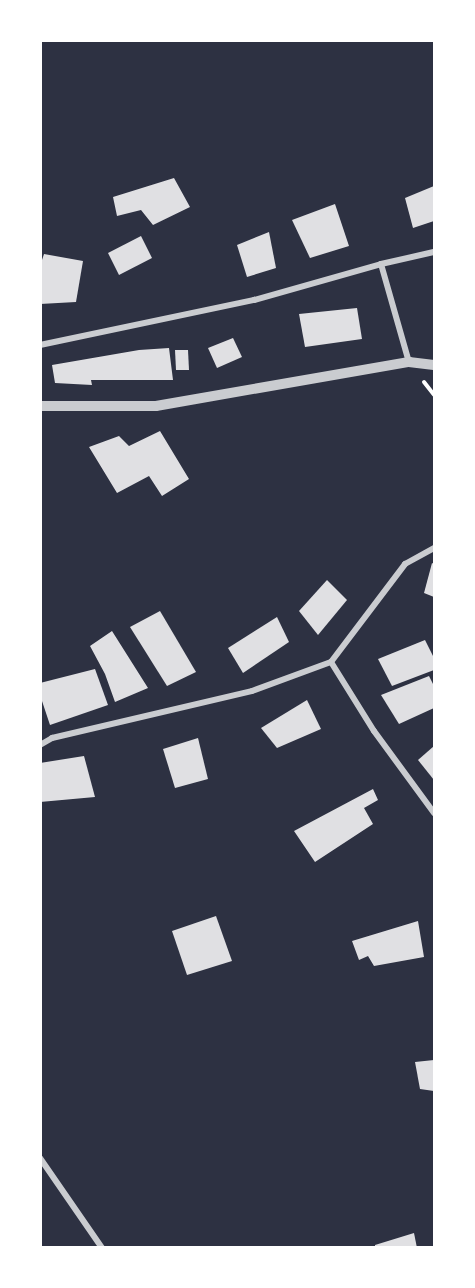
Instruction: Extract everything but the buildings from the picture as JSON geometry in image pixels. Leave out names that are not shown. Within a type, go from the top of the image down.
[{"type":"street","points":[[40,345],[129,324],[254,300],[381,264],[435,252]]},
{"type":"street","points":[[381,264],[409,362]]},
{"type":"street","points":[[40,406],[156,406],[409,362],[435,365]]},
{"type":"street","points":[[40,745],[52,738],[252,691],[332,662],[405,564],[435,548]]},
{"type":"street","points":[[332,662],[374,731],[435,813]]},
{"type":"street","points":[[40,1158],[102,1248]]}]
